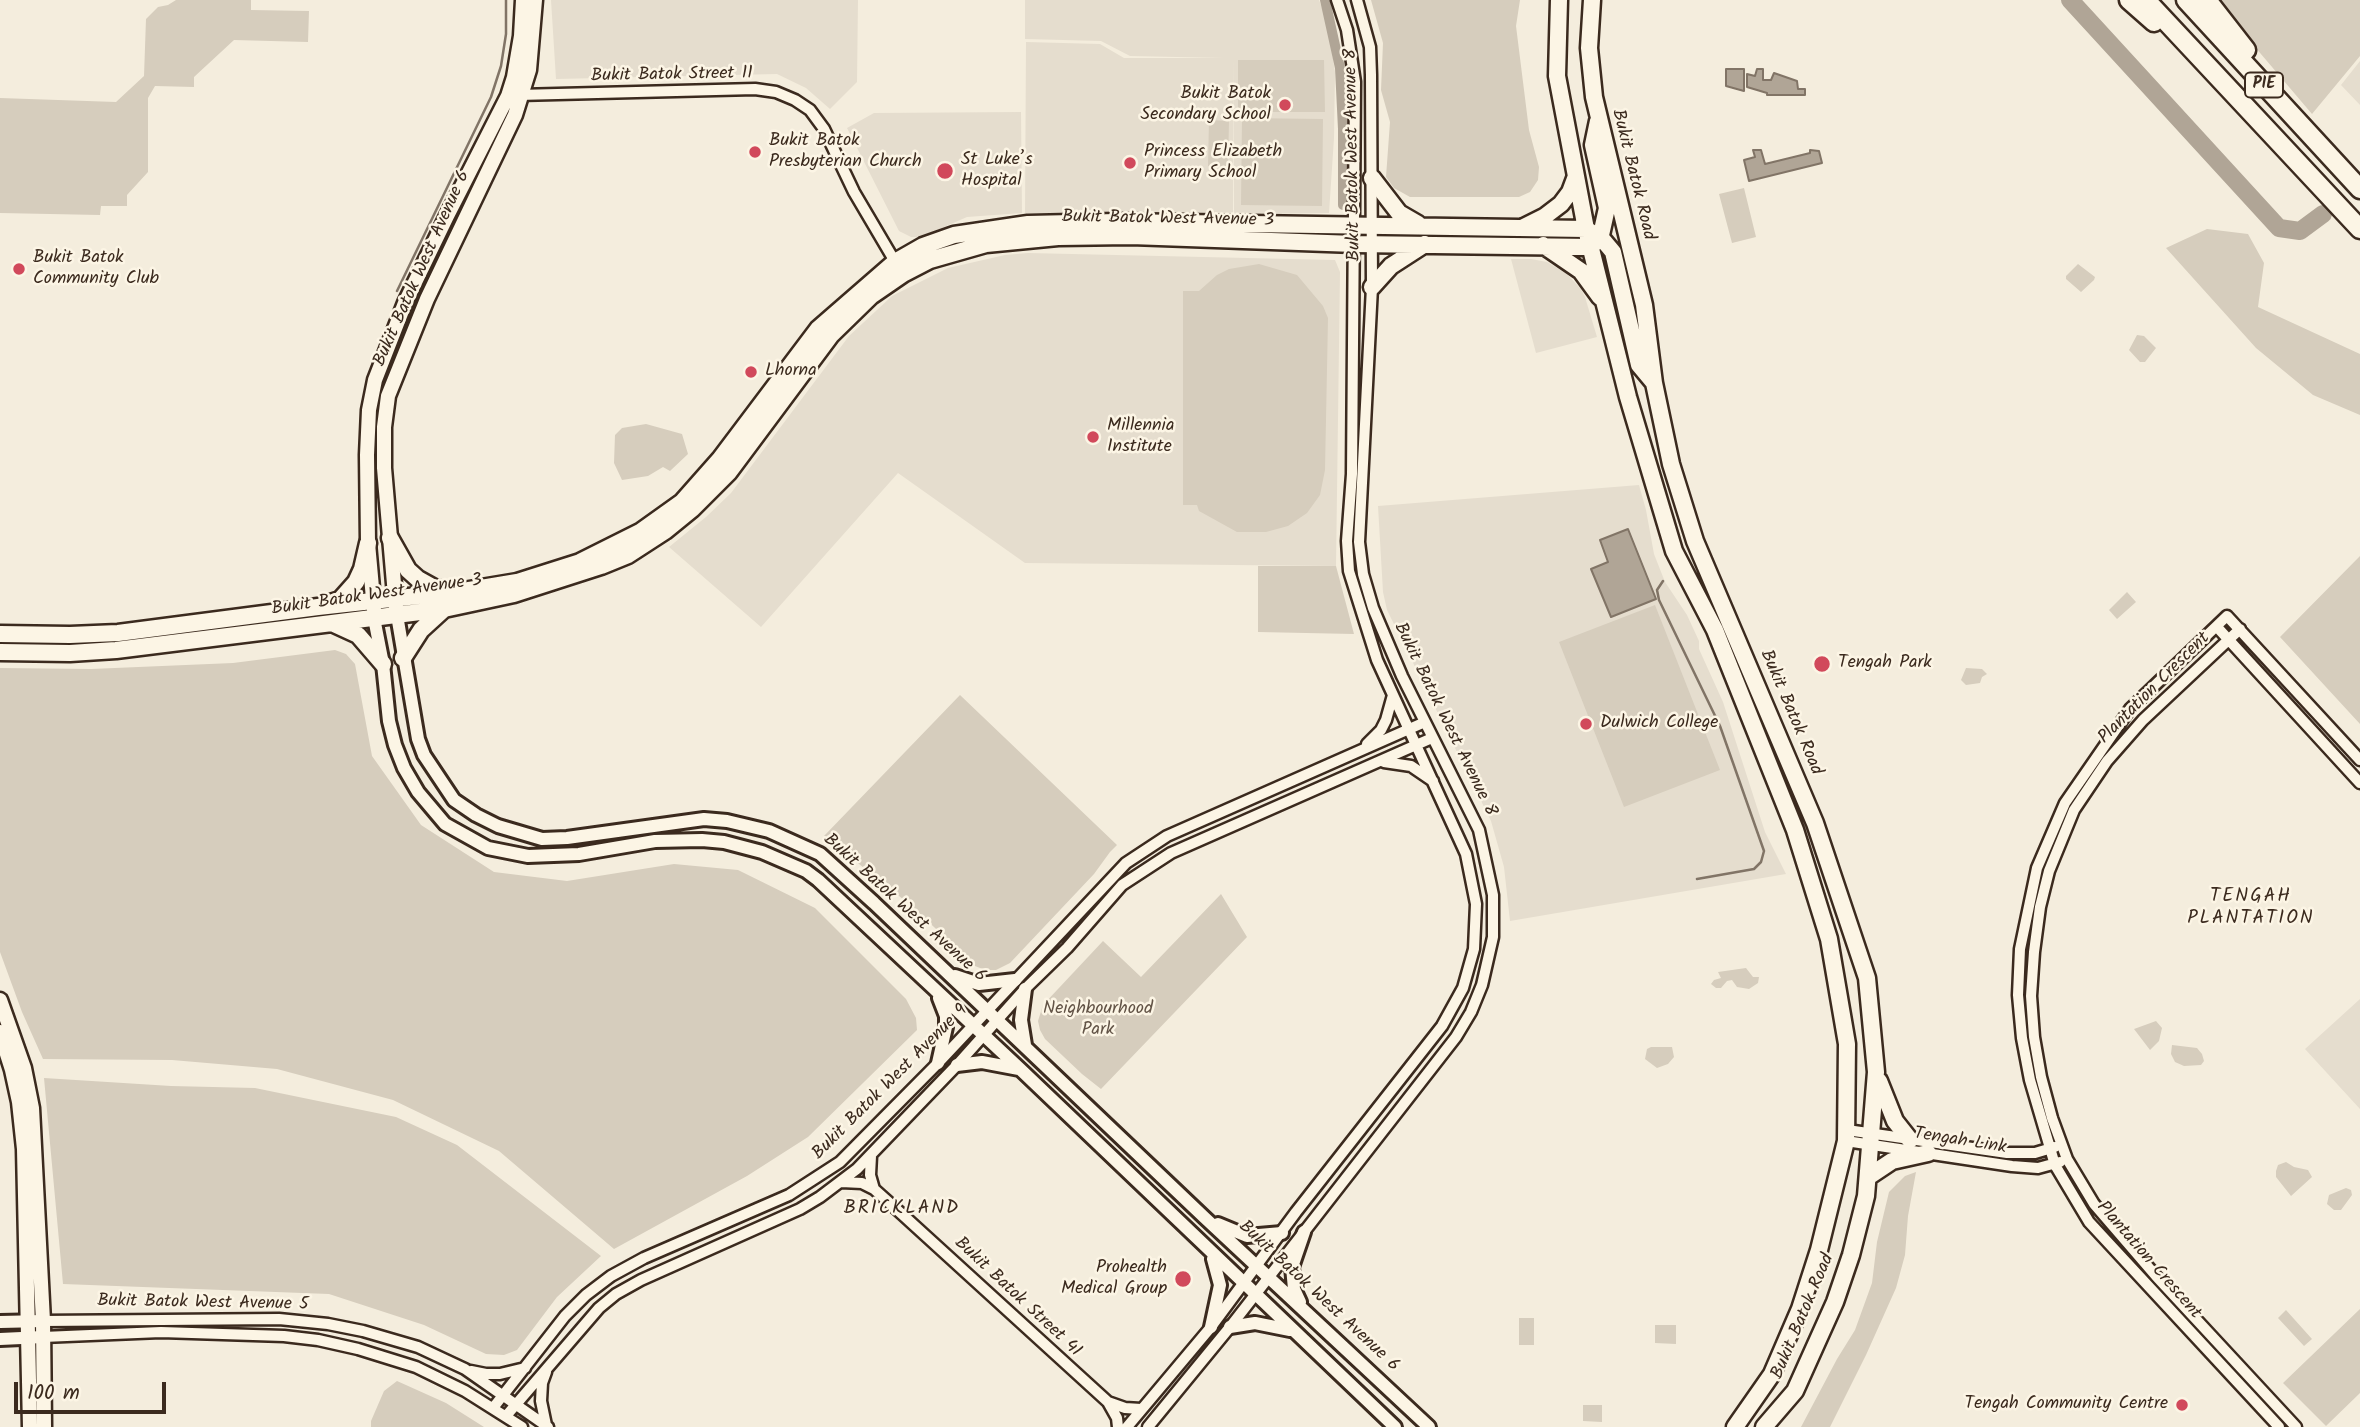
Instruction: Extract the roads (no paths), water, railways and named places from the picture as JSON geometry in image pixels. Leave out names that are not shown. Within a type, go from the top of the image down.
[{"type":"highway","points":[[2129,0],[2155,23],[2173,31]]},
{"type":"highway","name":"PIE","points":[[2146,0],[2360,229]]},
{"type":"highway","name":"PIE","points":[[2186,0],[2360,189]]},
{"type":"highway","points":[[2207,0],[2331,158]]},
{"type":"main road","name":"Bukit Batok West Avenue 6","points":[[397,615],[384,460],[388,396],[427,299],[472,202],[492,166],[515,96],[514,77],[522,32],[523,0]]},
{"type":"main road","name":"Bukit Batok West Avenue 6","points":[[374,618],[368,543],[367,438],[369,410],[376,380],[405,303],[447,216],[529,69],[535,0]]},
{"type":"main road","name":"Bukit Batok Road","points":[[1559,0],[1557,76],[1576,176],[1628,397],[1674,551],[1715,630],[1790,817],[1829,939],[1847,1044],[1846,1136],[1819,1250],[1800,1308],[1772,1374],[1735,1427]]},
{"type":"main road","name":"Bukit Batok Road","points":[[1592,0],[1589,48],[1598,121],[1606,142],[1644,305],[1654,383],[1671,464],[1695,541],[1815,823],[1867,978],[1876,1072],[1868,1177],[1851,1255],[1835,1302],[1795,1391],[1764,1427]]},
{"type":"main road","points":[[1598,121],[1593,145],[1607,208],[1604,227],[1592,238],[1613,252],[1639,365],[1654,383]]},
{"type":"main road","points":[[1519,228],[1533,224],[1561,204],[1570,192],[1576,176]]},
{"type":"main road","points":[[1371,178],[1399,213],[1420,226]]},
{"type":"main road","name":"Bukit Batok West Avenue 3","points":[[0,652],[70,653],[116,650],[444,609],[514,594],[577,575],[628,555],[665,531],[692,509],[729,472],[831,335],[899,268],[923,246],[954,235],[1028,224],[1131,222],[1519,228],[1592,238]]},
{"type":"main road","name":"Bukit Batok West Avenue 3","points":[[0,634],[118,633],[463,591],[517,582],[580,562],[640,532],[682,502],[720,460],[818,329],[899,268],[986,244],[1058,237],[1131,236],[1363,244],[1543,245],[1592,238]]},
{"type":"main road","points":[[1372,287],[1391,266],[1425,244]]},
{"type":"main road","points":[[1543,245],[1581,271],[1605,304]]},
{"type":"main road","points":[[390,538],[408,569],[418,579],[436,589],[463,591]]},
{"type":"main road","points":[[318,607],[340,600],[356,582],[368,543]]},
{"type":"main road","points":[[403,657],[421,631],[444,609]]},
{"type":"main road","points":[[331,623],[358,635],[383,664]]},
{"type":"main road","points":[[0,1000],[24,1068],[32,1108],[43,1321],[36,1337],[30,1427]]},
{"type":"main road","points":[[0,1032],[17,1091],[24,1149],[28,1321],[36,1337],[44,1427]]},
{"type":"main road","points":[[1876,1072],[1888,1107],[1910,1140]]},
{"type":"main road","points":[[1868,1177],[1892,1161],[1928,1153]]},
{"type":"street","name":"Bukit Batok West Avenue 8","points":[[1127,1427],[1211,1327],[1442,1026],[1463,988],[1474,949],[1476,904],[1466,854],[1377,660],[1349,571],[1347,541],[1363,225],[1355,82],[1347,30],[1337,0]]},
{"type":"street","name":"Bukit Batok West Avenue 8","points":[[1148,1427],[1256,1295],[1456,1037],[1471,1012],[1488,964],[1493,937],[1493,895],[1479,830],[1424,722],[1381,629],[1363,574],[1359,542],[1372,287],[1363,244],[1363,225],[1371,178],[1370,47],[1357,0]]},
{"type":"street","name":"Bukit Batok Street 11","points":[[515,96],[755,89],[786,96],[810,110],[824,129],[854,192],[899,268]]},
{"type":"street","name":"Bukit Batok West Avenue 6","points":[[397,615],[413,717],[424,755],[454,800],[498,826],[542,839],[704,819],[727,821],[769,831],[820,854],[1429,1427]]},
{"type":"street","name":"Plantation Crescent","points":[[2278,1427],[2089,1222],[2055,1165],[2030,1080],[2018,995],[2020,949],[2037,868],[2065,803],[2130,709],[2227,616],[2239,629],[2143,720],[2107,761],[2074,810],[2049,871],[2040,907],[2031,996],[2034,1037],[2040,1077],[2067,1159],[2094,1204],[2296,1427]]},
{"type":"street","name":"Bukit Batok West Avenue 6","points":[[374,618],[383,664],[389,720],[404,768],[435,814],[461,834],[488,848],[528,856],[579,854],[655,841],[702,840],[724,842],[762,852],[792,864],[818,880],[1395,1427]]},
{"type":"street","points":[[2217,627],[2360,783]]},
{"type":"street","points":[[2239,629],[2360,761]]},
{"type":"street","points":[[1355,752],[1373,740],[1381,730],[1393,695]]},
{"type":"street","name":"Bukit Batok West Avenue 9","points":[[506,1416],[599,1308],[616,1294],[641,1280],[800,1209],[841,1182],[871,1156],[997,1020],[1020,985],[1126,863],[1167,836],[1424,722]]},
{"type":"street","name":"Bukit Batok West Avenue 9","points":[[493,1408],[565,1316],[611,1276],[644,1258],[789,1195],[840,1162],[987,1010],[1067,948],[1122,885],[1171,853],[1432,738]]},
{"type":"street","points":[[1373,764],[1402,763],[1418,769],[1435,782]]},
{"type":"street","points":[[948,973],[979,984],[1020,985],[1025,1045]]},
{"type":"street","points":[[936,991],[946,1016],[938,1063]]},
{"type":"street","points":[[957,1065],[982,1062],[1020,1069]]},
{"type":"street","name":"Tengah Link","points":[[1846,1136],[1910,1140],[2007,1153],[2035,1153],[2062,1144]]},
{"type":"street","name":"Tengah Link","points":[[1872,1139],[1928,1153],[2012,1166],[2038,1168],[2055,1165],[2067,1159]]},
{"type":"street","points":[[871,1156],[870,1175],[874,1189]]},
{"type":"street","points":[[841,1182],[862,1183],[874,1189]]},
{"type":"street","name":"Bukit Batok Street 41","points":[[874,1189],[1108,1402],[1117,1418],[1118,1427]]},
{"type":"street","points":[[1205,1218],[1247,1236],[1282,1233]]},
{"type":"street","points":[[1303,1308],[1294,1289],[1292,1275],[1294,1260],[1304,1232]]},
{"type":"street","points":[[1210,1252],[1220,1285],[1211,1327]]},
{"type":"street","points":[[2147,1287],[2149,1281],[2157,1276]]},
{"type":"street","name":"Bukit Batok West Avenue 5","points":[[0,1322],[188,1318],[306,1321],[363,1331],[418,1347],[465,1369],[547,1426]]},
{"type":"street","points":[[1230,1327],[1255,1322],[1294,1331]]},
{"type":"street","name":"Bukit Batok West Avenue 5","points":[[0,1339],[161,1332],[284,1336],[318,1340],[416,1367],[465,1391],[522,1427]]},
{"type":"street","points":[[465,1369],[500,1374],[525,1368]]},
{"type":"street","points":[[547,1368],[542,1383],[541,1401],[547,1426]]},
{"type":"street","points":[[1108,1402],[1125,1408],[1141,1409]]},
{"type":"waterway","points":[[397,291],[491,97],[501,66],[506,34],[506,0]]},
{"type":"waterway","points":[[1325,0],[1340,68],[1343,205]]},
{"type":"waterway","points":[[2070,0],[2279,228],[2300,231],[2323,214]]},
{"type":"waterway","points":[[1663,581],[1657,590],[1659,600],[1720,726],[1764,851],[1761,862],[1754,869],[1697,879]]},
{"type":"place","name":"Bukit Batok Secondary School","points":[[1285,105]]},
{"type":"place","name":"Bukit Batok Presbyterian Church","points":[[755,152]]},
{"type":"place","name":"Princess Elizabeth Primary School","points":[[1130,163]]},
{"type":"place","name":"St Luke’s Hospital","points":[[945,171]]},
{"type":"place","name":"Bukit Batok Community Club","points":[[19,269]]},
{"type":"place","name":"Lhorna","points":[[751,372]]},
{"type":"place","name":"Millennia Institute","points":[[1093,437]]},
{"type":"place","name":"Tengah Park","points":[[1822,664]]},
{"type":"place","name":"Dulwich College","points":[[1586,724]]},
{"type":"place","name":"Prohealth Medical Group","points":[[1183,1279]]},
{"type":"place","name":"Tengah Community Centre","points":[[2182,1405]]},
{"type":"district","name":"TENGAH PLANTATION","points":[[2251,909]]},
{"type":"district","name":"BRICKLAND","points":[[902,1210]]},
{"type":"park label","name":"Neighbourhood Park","points":[[1098,1020]]}]
